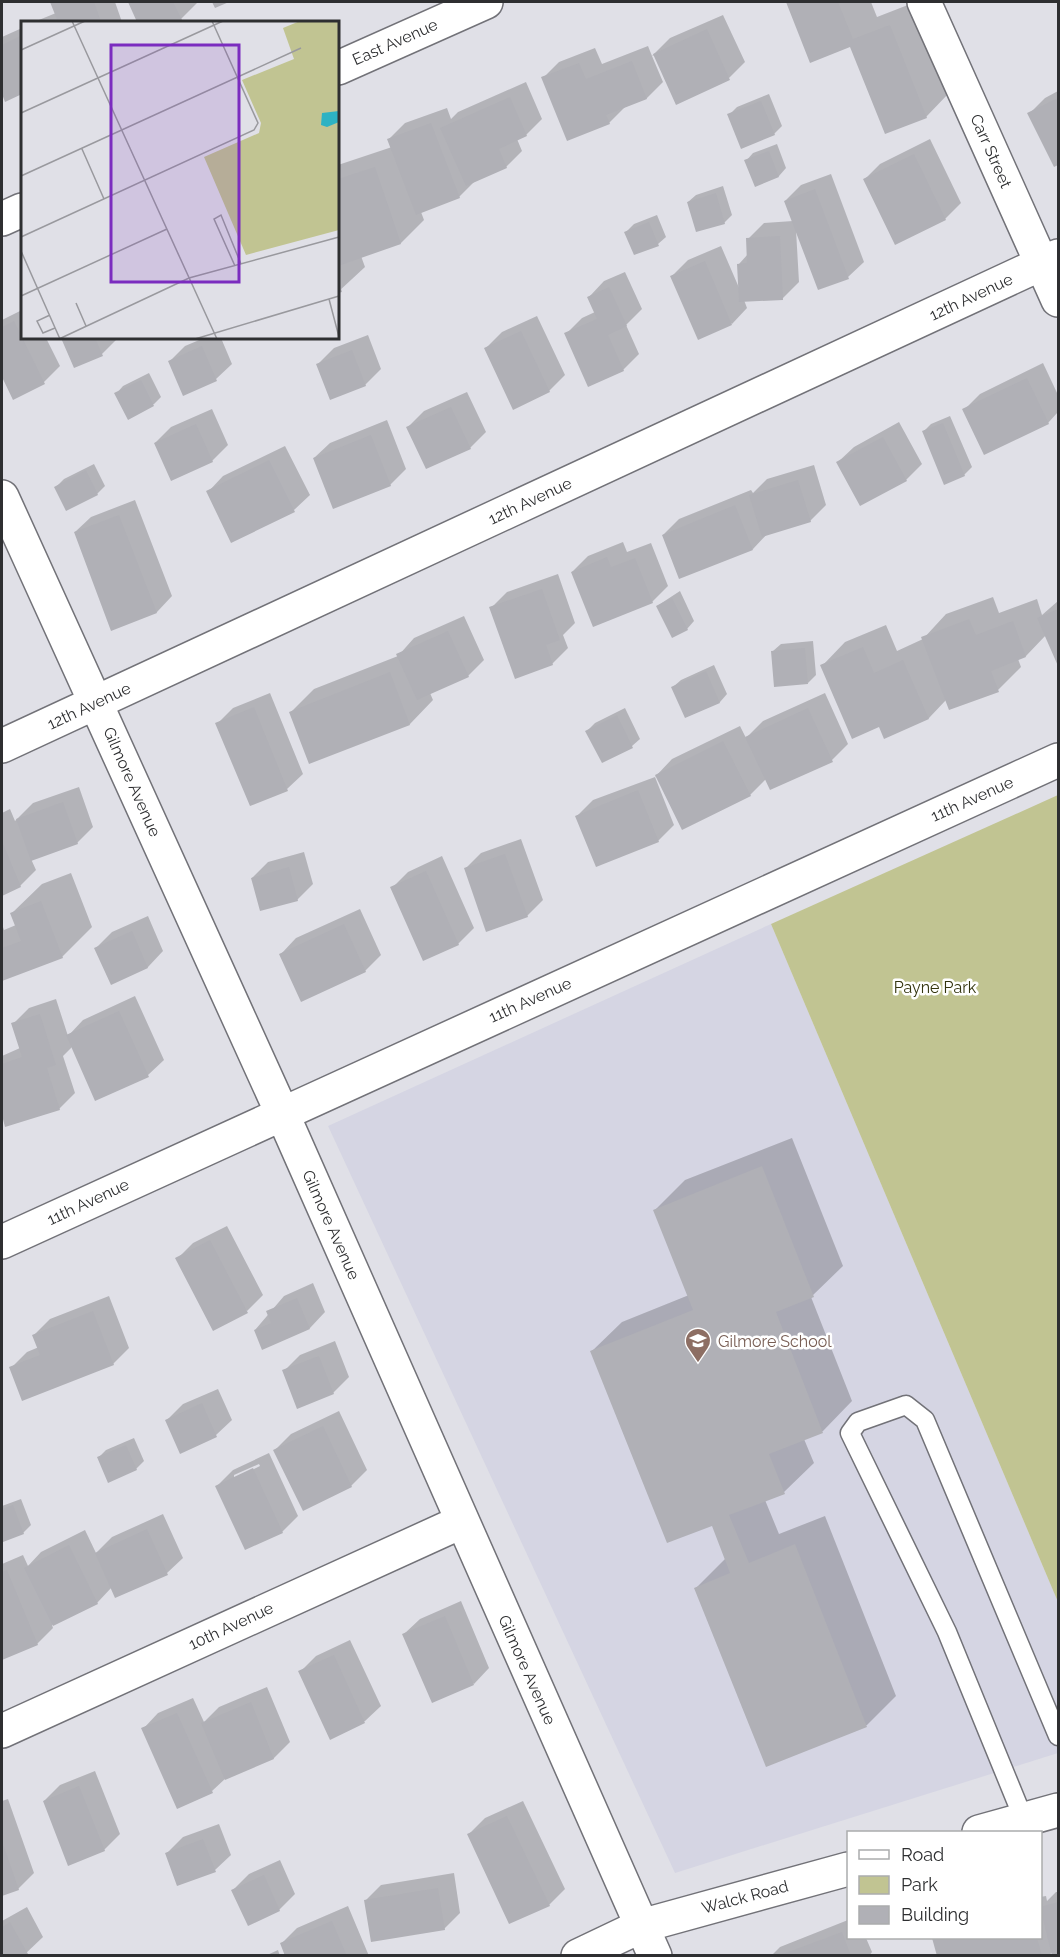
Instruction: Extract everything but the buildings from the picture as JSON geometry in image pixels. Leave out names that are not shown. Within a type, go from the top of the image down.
[{"type":"street","name":"East Avenue","points":[[339,68],[486,2]]},
{"type":"street","name":"Carr Street","points":[[924,2],[1051,260],[1059,300]]},
{"type":"street","points":[[2,219],[21,210]]},
{"type":"street","name":"12th Avenue","points":[[2,746],[1051,260]]},
{"type":"street","name":"Gilmore Avenue","points":[[2,497],[282,1113],[461,1522],[655,1956]]},
{"type":"street","name":"11th Avenue","points":[[2,1242],[1059,760]]},
{"type":"street","name":"10th Avenue","points":[[2,1731],[461,1522]]},
{"type":"street","points":[[986,1831],[1059,1810]]},
{"type":"street","name":"Walck Road","points":[[578,1956],[641,1926],[847,1870]]},
{"type":"lane","points":[[1024,1820],[947,1632],[850,1433],[858,1422],[906,1405],[925,1420],[1059,1736]]},
{"type":"shaded area","name":"Gilmore School","points":[[771,924],[1058,1602],[1058,1753],[675,1873],[328,1126]]},
{"type":"green space","name":"Payne Park","points":[[1058,795],[1058,1602],[771,924]]},
{"type":"place","name":"Gilmore School","points":[[698,1364]]}]
